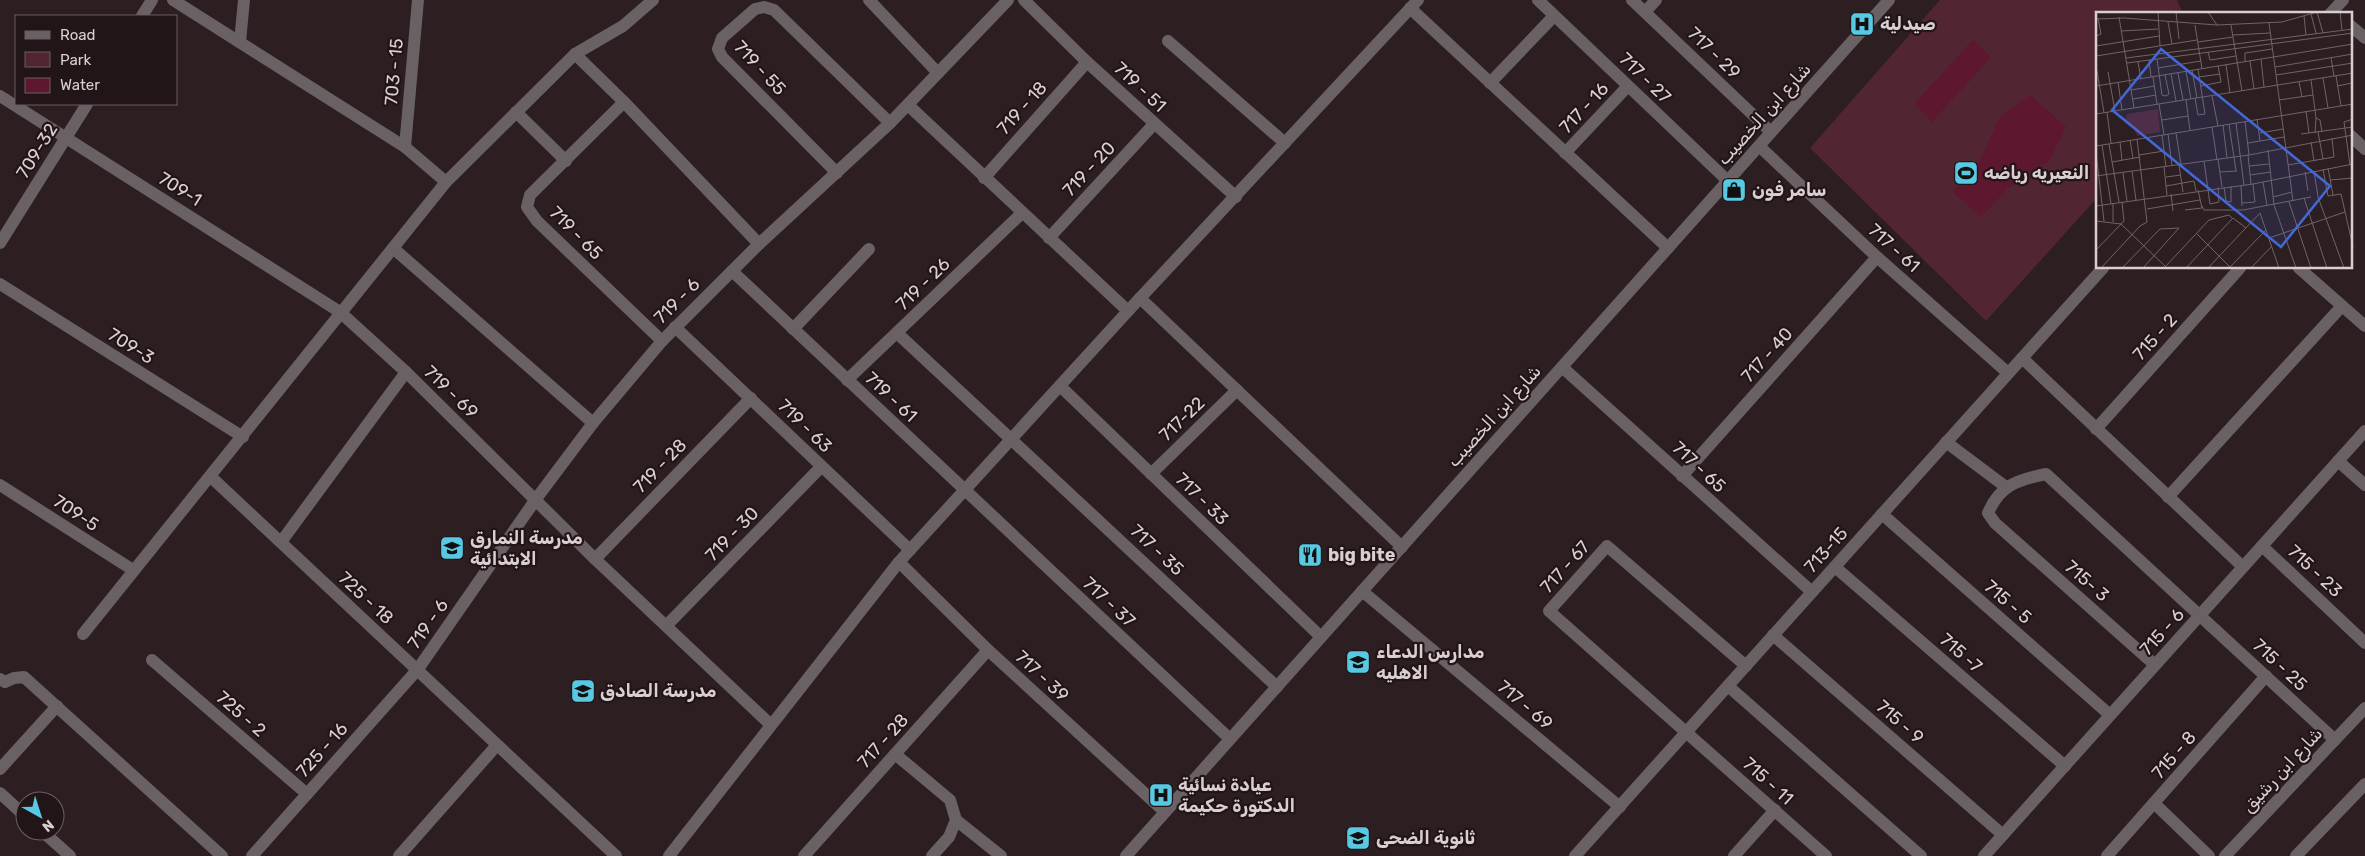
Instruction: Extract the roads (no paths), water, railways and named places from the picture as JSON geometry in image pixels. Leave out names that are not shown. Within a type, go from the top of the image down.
[{"type":"street","points":[[143,15],[152,0]]},
{"type":"street","points":[[173,0],[405,147],[446,182]]},
{"type":"street","points":[[240,42],[244,0]]},
{"type":"street","name":"703 - 15","points":[[405,147],[418,0]]},
{"type":"street","points":[[83,634],[446,182],[575,54],[623,26],[653,0]]},
{"type":"street","points":[[869,0],[938,73]]},
{"type":"street","name":"719 - 6","points":[[418,669],[536,499],[593,423],[662,341],[759,244],[890,123],[1008,0]]},
{"type":"street","name":"719 - 51","points":[[1024,0],[1087,62],[1236,197]]},
{"type":"street","name":"717 - 27","points":[[1538,0],[1728,181]]},
{"type":"street","name":"717 - 29","points":[[1632,0],[1772,132]]},
{"type":"street","points":[[1645,12],[1656,0]]},
{"type":"street","name":"شارع ابن الخصيب","points":[[1126,856],[1889,0]]},
{"type":"street","points":[[2335,12],[2343,0]]},
{"type":"street","points":[[668,856],[899,562],[1128,311],[1414,4],[1490,83],[1668,248]]},
{"type":"street","name":"719 - 55","points":[[837,173],[722,57],[718,49],[722,38],[755,9],[764,7],[774,10],[890,123]]},
{"type":"street","points":[[1490,83],[1554,16]]},
{"type":"street","points":[[2352,27],[2365,38]]},
{"type":"street","points":[[1168,41],[1285,143]]},
{"type":"street","points":[[575,54],[624,102],[759,244]]},
{"type":"street","name":"719 - 18","points":[[984,178],[1087,62]]},
{"type":"street","name":"717 - 16","points":[[1565,153],[1628,86]]},
{"type":"street","name":"709-1","points":[[0,96],[340,312]]},
{"type":"street","name":"719 - 65","points":[[624,102],[530,195],[527,207],[537,221],[662,341]]},
{"type":"street","name":"709-32","points":[[0,243],[86,105]]},
{"type":"street","points":[[908,105],[1128,311]]},
{"type":"street","points":[[516,112],[566,161]]},
{"type":"street","name":"719 - 20","points":[[1049,238],[1154,124]]},
{"type":"street","points":[[2352,137],[2365,149]]},
{"type":"street","name":"717 - 61","points":[[1759,146],[1878,257],[2008,373]]},
{"type":"street","name":"719 - 26","points":[[847,380],[1022,213]]},
{"type":"street","points":[[393,248],[593,423]]},
{"type":"street","points":[[793,329],[868,249]]},
{"type":"street","name":"717 - 40","points":[[1682,476],[1878,257]]},
{"type":"street","name":"713-15","points":[[1575,856],[2102,269]]},
{"type":"street","name":"715 - 2","points":[[2096,429],[2239,269]]},
{"type":"street","points":[[2300,269],[2365,326]]},
{"type":"street","name":"719 - 61","points":[[732,270],[964,491]]},
{"type":"street","name":"709-3","points":[[0,284],[242,437]]},
{"type":"street","points":[[1140,298],[1402,547]]},
{"type":"street","points":[[2168,497],[2342,306]]},
{"type":"street","name":"719 - 69","points":[[340,312],[406,372],[595,558],[770,725]]},
{"type":"street","name":"719 - 63","points":[[675,327],[910,550]]},
{"type":"street","name":"717 - 35","points":[[896,333],[1013,439],[1277,686]]},
{"type":"street","points":[[2022,358],[2243,567]]},
{"type":"street","name":"717 - 65","points":[[1562,367],[1812,592]]},
{"type":"street","points":[[281,542],[406,372]]},
{"type":"street","name":"717 - 33","points":[[1060,386],[1321,637]]},
{"type":"street","name":"717-22","points":[[1151,474],[1237,390]]},
{"type":"street","name":"719 - 28","points":[[595,558],[751,398]]},
{"type":"street","name":"715 - 6","points":[[1984,856],[2365,431]]},
{"type":"street","points":[[1946,442],[2006,487]]},
{"type":"street","points":[[2338,461],[2365,485]]},
{"type":"street","name":"719 - 30","points":[[667,625],[822,468]]},
{"type":"street","name":"715 - 25","points":[[2006,487],[2025,478],[2046,474],[2335,740]]},
{"type":"street","name":"725 - 18","points":[[211,477],[616,856]]},
{"type":"street","name":"709-5","points":[[0,485],[133,570]]},
{"type":"street","name":"715- 3","points":[[2006,487],[1992,503],[1988,513],[1995,523],[2155,665]]},
{"type":"street","name":"717 - 37","points":[[964,491],[1230,739]]},
{"type":"street","name":"715 - 5","points":[[1882,514],[2110,715]]},
{"type":"street","name":"717 - 67","points":[[1687,731],[1549,611],[1607,546],[1746,666]]},
{"type":"street","name":"715 - 23","points":[[2262,546],[2365,643]]},
{"type":"street","name":"717 - 39","points":[[899,562],[988,650],[1165,812]]},
{"type":"street","name":"715 -7","points":[[1834,567],[2065,766]]},
{"type":"street","name":"717 - 69","points":[[1362,591],[1620,806]]},
{"type":"street","name":"715 - 9","points":[[1773,635],[2003,835]]},
{"type":"street","name":"717 - 28","points":[[804,856],[988,650]]},
{"type":"street","name":"725 - 2","points":[[152,660],[307,794]]},
{"type":"street","name":"725 - 16","points":[[252,856],[418,669]]},
{"type":"street","points":[[2,681],[24,676],[222,856]]},
{"type":"street","name":"715 - 8","points":[[2107,856],[2266,676]]},
{"type":"street","points":[[1728,686],[1921,856]]},
{"type":"street","points":[[0,769],[57,706]]},
{"type":"street","name":"شارع ابن رشيق","points":[[2225,856],[2365,708]]},
{"type":"street","name":"715 - 11","points":[[1687,731],[1826,856]]},
{"type":"street","points":[[399,856],[497,745]]},
{"type":"street","points":[[895,754],[950,800],[956,820],[1001,856]]},
{"type":"street","points":[[2296,856],[2365,784]]},
{"type":"street","points":[[0,793],[15,807]]},
{"type":"street","points":[[2154,804],[2209,856]]},
{"type":"street","points":[[1734,856],[1774,810]]},
{"type":"street","points":[[932,856],[949,837],[956,820]]},
{"type":"street","points":[[53,841],[70,856]]},
{"type":"water","points":[[1973,40],[1991,57],[1932,122],[1914,104]]},
{"type":"water","points":[[2030,95],[2066,127],[2049,161],[2008,188],[1981,217],[1953,192],[1979,162],[2000,117]]},
{"type":"place","name":"صيدلية","points":[[1862,24]]},
{"type":"place","name":"النعيريه رياضه","points":[[1966,173]]},
{"type":"place","name":"سامر فون","points":[[1734,190]]},
{"type":"place","name":"مدرسة النمارق الابتدائية","points":[[452,548]]},
{"type":"place","name":"big bite","points":[[1310,555]]},
{"type":"place","name":"مدارس الدعاء الاهليه","points":[[1358,662]]},
{"type":"place","name":"مدرسة الصادق","points":[[583,691]]},
{"type":"place","name":"عيادة نسائية الدكتورة حكيمة","points":[[1161,795]]},
{"type":"place","name":"ثانوية الضحى","points":[[1358,838]]}]
